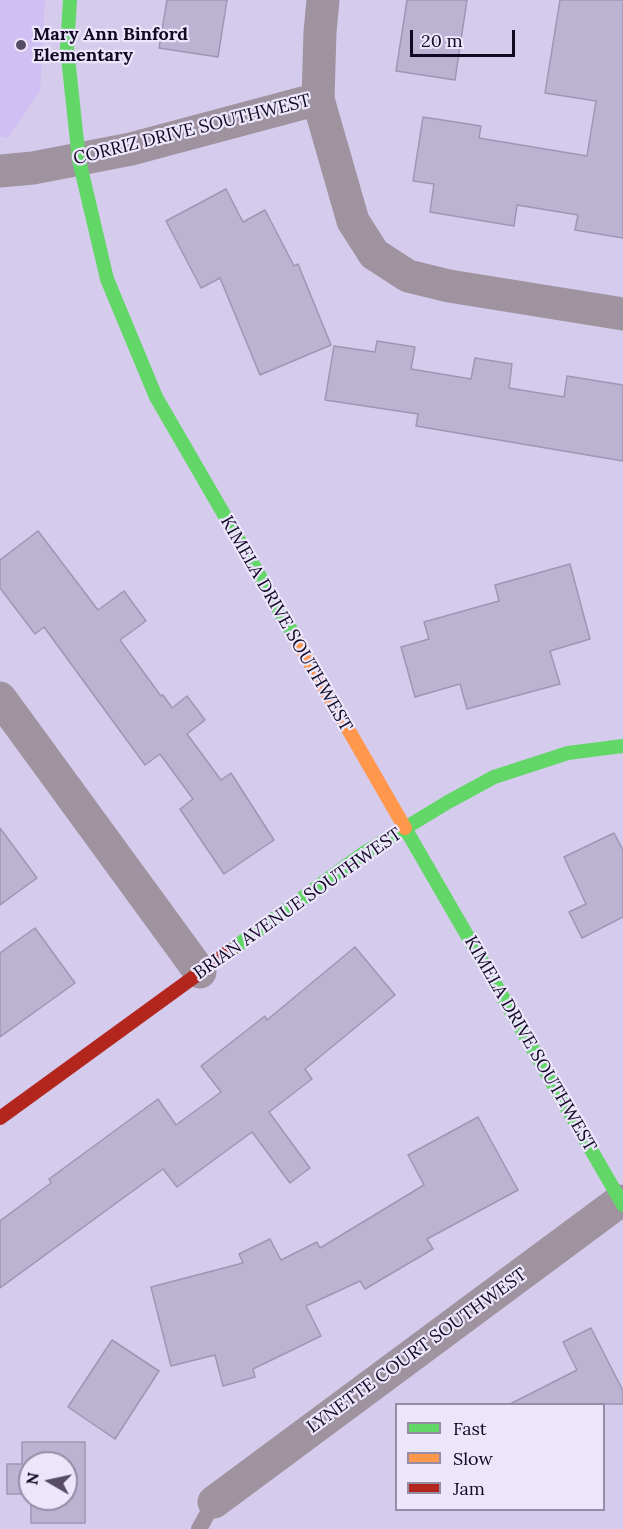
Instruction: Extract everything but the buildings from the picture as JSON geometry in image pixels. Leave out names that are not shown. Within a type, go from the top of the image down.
[{"type":"street","name":"KIMELA DRIVE SOUTHWEST","points":[[70,0],[67,48],[79,160],[107,279],[156,397],[622,1203]]},
{"type":"street","points":[[318,99],[323,0]]},
{"type":"street","name":"CORRIZ DRIVE SOUTHWEST","points":[[0,171],[79,160],[131,149],[318,99],[353,221],[374,254],[408,276],[439,284],[623,314]]},
{"type":"street","points":[[0,698],[200,972]]},
{"type":"street","name":"BRIAN AVENUE SOUTHWEST","points":[[0,1118],[364,853],[448,802],[494,777],[568,753],[623,746]]},
{"type":"street","name":"LYNETTE COURT SOUTHWEST","points":[[206,1515],[622,1203]]},
{"type":"shaded area","name":"Mary Ann Binford Elementary","points":[[0,0],[45,0],[40,91],[8,138],[0,136]]},
{"type":"traffic: fast","points":[[70,0],[67,48],[79,160],[107,279],[156,397],[295,637]]},
{"type":"traffic: fast","points":[[231,950],[364,853],[494,777],[568,753],[623,746]]},
{"type":"traffic: fast","points":[[405,828],[623,1205]]},
{"type":"traffic: slow","points":[[295,637],[405,828]]},
{"type":"traffic: jam","points":[[0,1118],[231,950]]},
{"type":"place","name":"Mary Ann Binford Elementary","points":[[21,45]]}]
